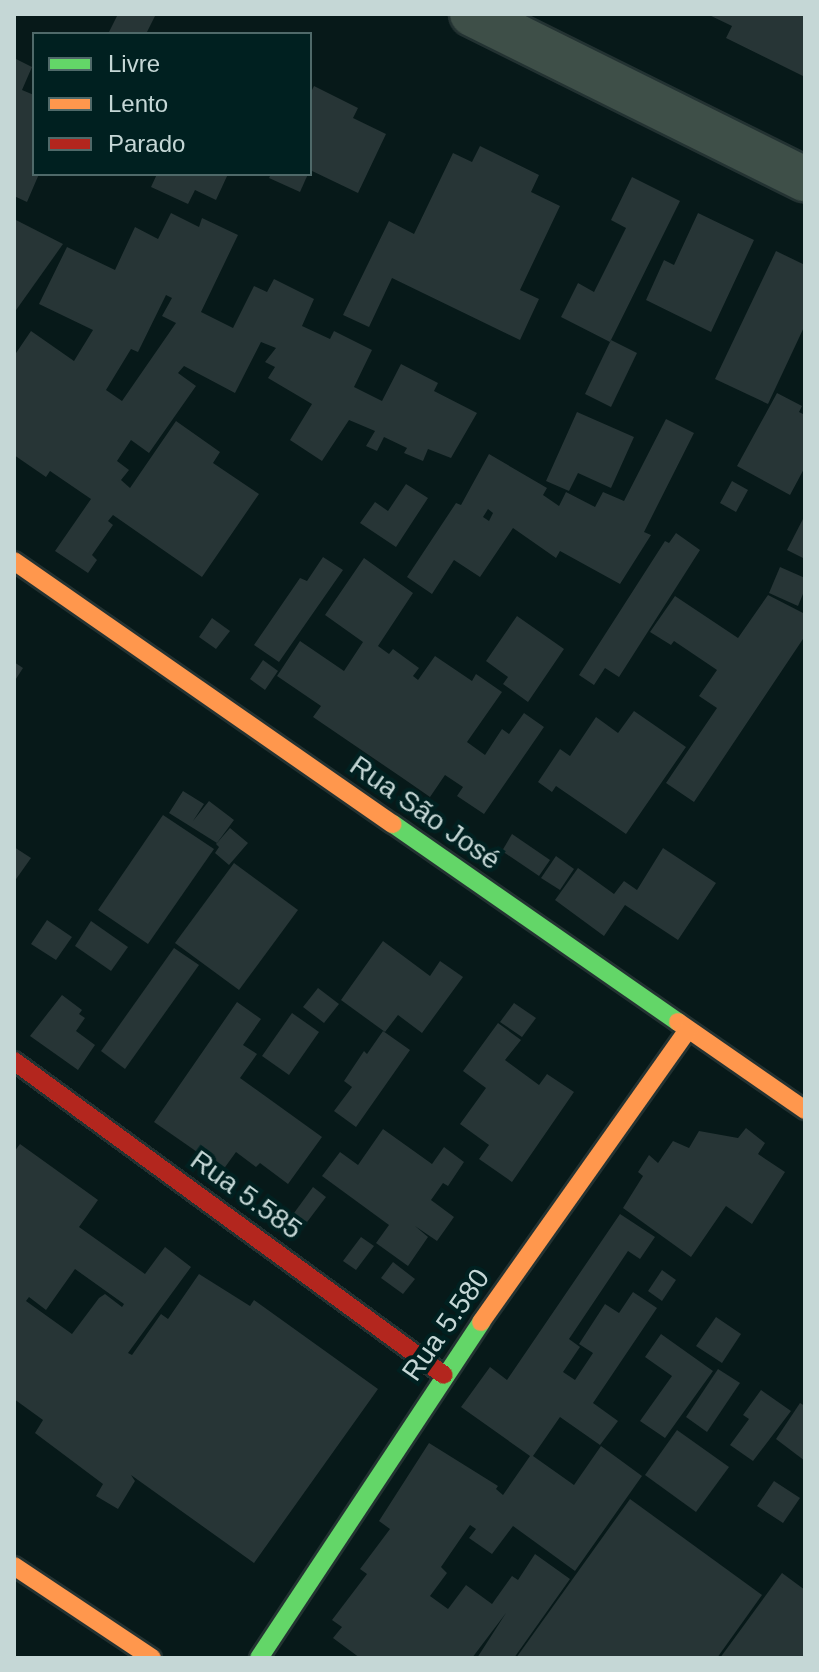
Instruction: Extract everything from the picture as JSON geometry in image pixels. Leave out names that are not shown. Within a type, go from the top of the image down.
[{"type":"main road","name":"Rua São José","points":[[14,561],[805,1110]]},
{"type":"main road","name":"Rua 5.580","points":[[259,1658],[444,1375],[688,1030]]},
{"type":"main road","name":"Rua 5.585","points":[[14,1061],[444,1375]]},
{"type":"main road","points":[[14,1566],[152,1658]]},
{"type":"street","points":[[472,14],[805,179]]},
{"type":"building","points":[[118,14],[156,14],[147,32],[109,32]]},
{"type":"building","points":[[707,14],[805,14],[805,77],[726,38],[732,26]]},
{"type":"building","points":[[14,58],[32,67],[22,90],[32,94],[32,176],[38,176],[27,202],[14,196]]},
{"type":"building","points":[[314,86],[358,108],[353,118],[386,134],[358,193],[312,171]]},
{"type":"building","points":[[480,146],[539,175],[531,192],[560,206],[520,290],[539,299],[520,340],[392,278],[369,327],[343,315],[389,221],[414,234],[453,153],[472,162]]},
{"type":"building","points":[[156,176],[227,176],[216,200],[195,190],[188,204],[151,187]]},
{"type":"building","points":[[270,176],[307,176],[300,192]]},
{"type":"building","points":[[632,177],[680,201],[610,342],[561,317],[578,283],[594,292],[626,228],[611,220]]},
{"type":"building","points":[[171,213],[199,227],[202,218],[238,235],[201,312],[233,328],[254,286],[267,292],[274,279],[314,299],[302,326],[330,339],[334,331],[372,350],[354,387],[382,401],[401,364],[438,383],[434,391],[477,413],[451,458],[428,449],[423,461],[404,453],[407,448],[384,437],[377,451],[366,446],[375,431],[349,420],[322,461],[290,440],[312,404],[268,378],[275,367],[265,362],[276,348],[261,342],[235,393],[184,366],[178,373],[196,386],[149,453],[131,440],[117,461],[129,470],[121,480],[130,488],[176,421],[220,452],[213,463],[259,494],[202,577],[113,515],[108,521],[113,525],[92,555],[97,560],[88,573],[55,551],[91,499],[50,471],[46,477],[14,455],[14,356],[31,331],[74,361],[93,330],[39,304],[67,247],[115,270],[135,227],[158,239]],"holes":[[[166,295],[172,298],[162,316],[176,323],[122,401],[106,390],[131,349],[138,352]]]},
{"type":"building","points":[[698,213],[754,240],[711,332],[646,300],[664,260],[674,265]]},
{"type":"building","points":[[14,219],[63,244],[14,313]]},
{"type":"building","points":[[776,251],[805,265],[805,325],[768,404],[715,379]]},
{"type":"building","points":[[611,340],[637,353],[611,407],[585,394]]},
{"type":"building","points":[[777,393],[802,406],[799,412],[805,415],[805,467],[790,495],[737,466]]},
{"type":"building","points":[[577,412],[634,437],[611,488],[578,473],[569,491],[546,481]]},
{"type":"building","points":[[666,419],[694,433],[644,532],[651,535],[620,584],[560,551],[556,558],[513,528],[480,577],[454,560],[432,594],[407,577],[456,503],[461,505],[489,454],[547,488],[543,495],[559,506],[566,492],[595,507],[603,492],[624,501]],"holes":[[[488,509],[493,513],[489,521],[483,517]]]},
{"type":"building","points":[[732,481],[748,490],[736,512],[720,503]]},
{"type":"building","points":[[406,484],[428,498],[396,547],[360,523],[375,502],[388,511]]},
{"type":"building","points":[[805,515],[805,559],[787,550]]},
{"type":"building","points":[[676,533],[700,550],[619,677],[605,668],[594,685],[579,675],[665,541],[669,543]]},
{"type":"building","points":[[323,557],[343,570],[279,662],[254,645],[300,578],[307,581]]},
{"type":"building","points":[[364,558],[413,593],[378,646],[389,654],[393,649],[419,668],[413,676],[418,680],[435,656],[472,681],[476,674],[502,692],[467,742],[485,755],[502,729],[509,734],[524,713],[544,727],[484,814],[457,796],[463,787],[445,775],[430,797],[313,717],[321,706],[277,676],[300,641],[344,671],[363,642],[325,615]]},
{"type":"building","points":[[780,567],[805,578],[805,589],[798,606],[769,593]]},
{"type":"building","points":[[768,595],[805,614],[805,636],[694,802],[666,783],[717,708],[699,696],[717,670],[674,641],[671,645],[650,632],[675,596],[738,638]]},
{"type":"building","points":[[517,616],[564,649],[528,702],[503,684],[508,677],[486,661]]},
{"type":"building","points":[[212,618],[230,631],[216,649],[199,637]]},
{"type":"building","points":[[263,660],[278,671],[265,690],[250,679]]},
{"type":"building","points":[[14,662],[23,668],[14,682]]},
{"type":"building","points":[[634,711],[686,747],[626,834],[556,786],[552,792],[538,782],[560,749],[570,756],[596,717],[618,733]]},
{"type":"building","points":[[183,791],[204,804],[193,821],[209,801],[234,820],[217,843],[169,813]]},
{"type":"building","points":[[163,815],[214,849],[148,944],[98,910]]},
{"type":"building","points":[[230,828],[248,843],[229,865],[215,853],[219,847],[216,844]]},
{"type":"building","points":[[512,834],[550,860],[539,876],[502,851]]},
{"type":"building","points":[[14,847],[31,858],[14,882]]},
{"type":"building","points":[[663,848],[716,883],[678,940],[625,905],[604,936],[555,900],[578,868],[614,894],[624,881],[637,890]]},
{"type":"building","points":[[556,856],[574,869],[560,890],[541,878]]},
{"type":"building","points":[[234,863],[298,910],[239,990],[175,943]]},
{"type":"building","points":[[47,920],[72,937],[56,960],[31,944]]},
{"type":"building","points":[[91,921],[128,947],[111,971],[75,946]]},
{"type":"building","points":[[383,941],[430,976],[440,961],[463,977],[422,1033],[398,1015],[385,1032],[341,1000]]},
{"type":"building","points":[[174,948],[199,965],[125,1069],[101,1051]]},
{"type":"building","points":[[318,988],[339,1004],[324,1023],[303,1007]]},
{"type":"building","points":[[62,995],[82,1010],[79,1014],[85,1018],[76,1031],[95,1045],[78,1070],[30,1036]]},
{"type":"building","points":[[237,1002],[261,1019],[243,1045],[257,1054],[240,1078],[322,1137],[288,1184],[260,1163],[256,1167],[236,1152],[223,1170],[154,1122]]},
{"type":"building","points":[[514,1003],[536,1018],[522,1037],[500,1022]]},
{"type":"building","points":[[292,1013],[319,1032],[289,1075],[262,1056]]},
{"type":"building","points":[[498,1023],[521,1040],[505,1060],[539,1085],[547,1074],[574,1092],[512,1182],[479,1159],[489,1145],[460,1124],[486,1088],[463,1071]]},
{"type":"building","points":[[383,1031],[410,1050],[356,1127],[334,1111],[352,1087],[344,1081],[364,1051],[367,1054]]},
{"type":"building","points":[[746,1128],[765,1143],[758,1154],[785,1172],[752,1224],[726,1206],[691,1257],[623,1208],[643,1176],[638,1172],[649,1155],[658,1163],[673,1141],[689,1148],[699,1131],[738,1138]]},
{"type":"building","points":[[383,1129],[432,1164],[444,1147],[464,1162],[448,1186],[443,1183],[431,1200],[454,1217],[437,1241],[415,1226],[428,1237],[408,1266],[376,1243],[389,1225],[322,1176],[340,1152],[358,1165]]},
{"type":"building","points":[[20,1144],[98,1200],[79,1227],[145,1274],[165,1247],[191,1267],[128,1353],[132,1355],[161,1314],[168,1319],[199,1274],[250,1306],[254,1300],[378,1389],[254,1563],[131,1475],[135,1481],[118,1509],[96,1496],[103,1484],[35,1433],[43,1420],[14,1399],[14,1152]],"holes":[[[75,1269],[124,1304],[122,1307],[105,1294],[72,1334],[26,1301],[29,1297],[46,1310]]]},
{"type":"building","points":[[313,1187],[326,1197],[298,1234],[286,1224]]},
{"type":"building","points":[[620,1214],[655,1237],[640,1259],[628,1251],[569,1339],[580,1347],[563,1372],[575,1380],[593,1353],[579,1344],[605,1304],[619,1313],[633,1292],[657,1308],[593,1403],[618,1421],[600,1445],[560,1417],[533,1456],[574,1485],[601,1446],[642,1476],[575,1571],[513,1526],[492,1554],[469,1538],[476,1529],[470,1525],[441,1567],[447,1573],[430,1596],[448,1609],[466,1585],[492,1604],[512,1576],[518,1580],[535,1554],[570,1579],[514,1658],[477,1658],[506,1613],[472,1658],[360,1658],[333,1638],[342,1627],[332,1620],[367,1574],[360,1569],[390,1529],[379,1521],[429,1443],[498,1486],[496,1489],[503,1495],[530,1456],[461,1407],[490,1367],[507,1380]]},
{"type":"building","points":[[361,1237],[374,1246],[356,1270],[343,1261]]},
{"type":"building","points":[[393,1262],[415,1279],[403,1294],[381,1278]]},
{"type":"building","points":[[662,1270],[676,1280],[662,1301],[648,1291]]},
{"type":"building","points":[[716,1317],[741,1334],[722,1363],[696,1346]]},
{"type":"building","points":[[661,1334],[713,1371],[665,1438],[640,1421],[672,1376],[645,1357]]},
{"type":"building","points":[[718,1369],[740,1383],[707,1432],[686,1417]]},
{"type":"building","points":[[761,1390],[791,1411],[753,1461],[730,1445],[749,1419],[743,1415]]},
{"type":"building","points":[[800,1403],[805,1406],[805,1461],[776,1439]]},
{"type":"building","points":[[677,1430],[729,1467],[696,1512],[645,1475]]},
{"type":"building","points":[[774,1481],[800,1498],[783,1523],[757,1506]]},
{"type":"building","points":[[630,1499],[762,1595],[717,1658],[516,1658]]},
{"type":"building","points":[[782,1573],[805,1590],[805,1658],[720,1658]]},
{"type":"traffic: fast","points":[[393,824],[678,1022]]},
{"type":"traffic: fast","points":[[259,1658],[481,1322]]},
{"type":"traffic: slow","points":[[14,561],[393,824]]},
{"type":"traffic: slow","points":[[678,1022],[805,1110]]},
{"type":"traffic: slow","points":[[481,1322],[688,1030]]},
{"type":"traffic: slow","points":[[14,1566],[152,1658]]},
{"type":"traffic: jam","points":[[14,1061],[444,1375]]}]
